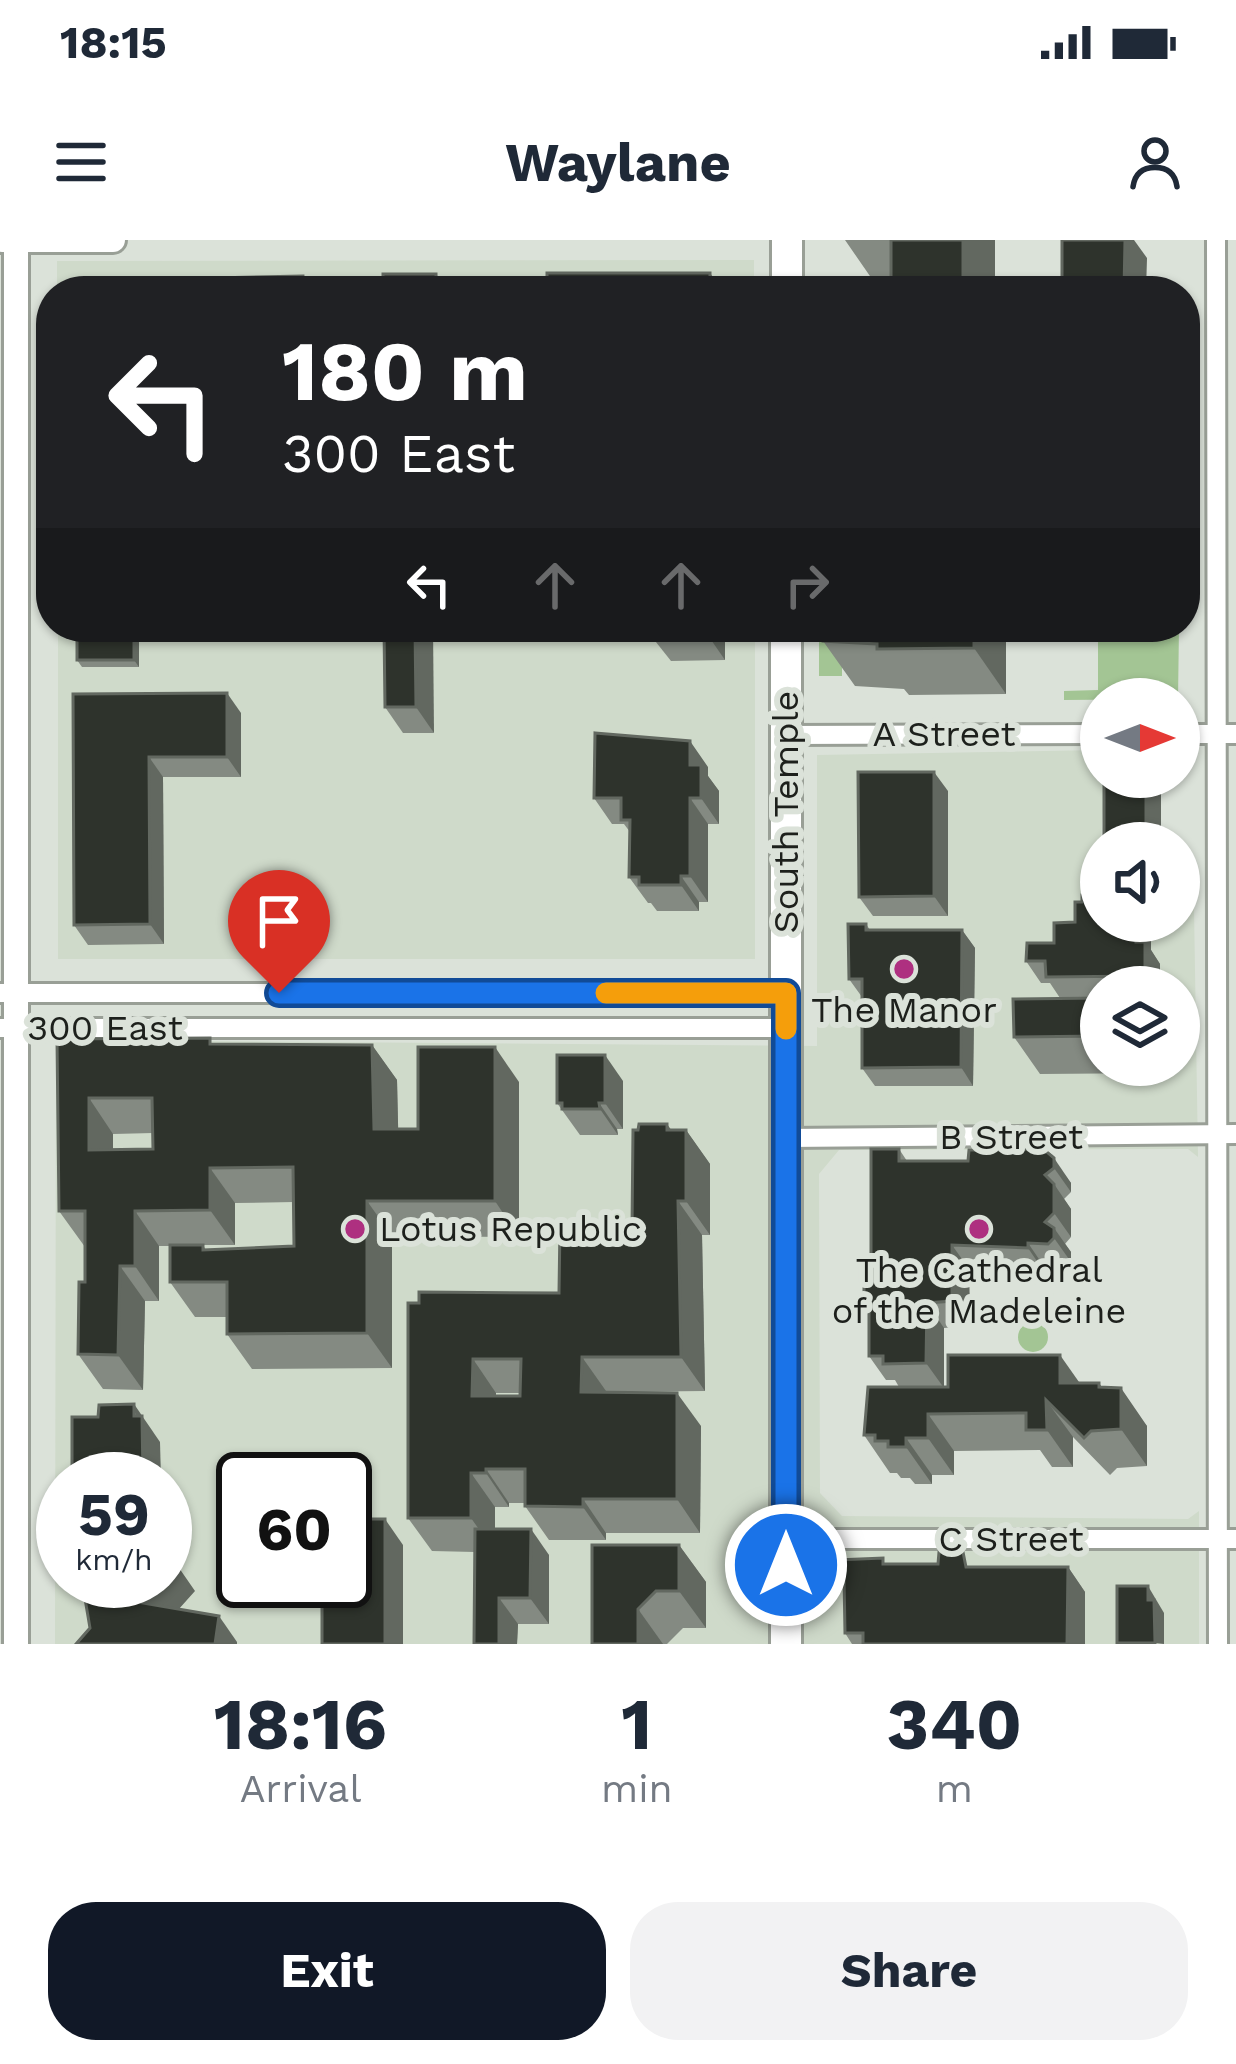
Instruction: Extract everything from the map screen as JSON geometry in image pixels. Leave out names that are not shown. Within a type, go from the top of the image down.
[{"type":"main road","points":[[787,276],[788,240]]},
{"type":"main road","name":"South Temple","points":[[786,642],[786,1644]]},
{"type":"street","points":[[0,240],[113,240]]},
{"type":"street","points":[[16,240],[9,993],[16,1644]]},
{"type":"street","points":[[1216,240],[1227,734],[1227,1539],[1218,1644]]},
{"type":"street","name":"A Street","points":[[786,735],[1080,734]]},
{"type":"street","name":"300 East","points":[[9,993],[786,993]]},
{"type":"street","name":"300 East","points":[[9,1028],[786,1028]]},
{"type":"street","name":"B Street","points":[[786,1138],[1227,1134]]},
{"type":"street","name":"C Street","points":[[786,1539],[1227,1539]]},
{"type":"shaded area","points":[[754,260],[754,276],[57,276],[57,261]]},
{"type":"shaded area","points":[[58,642],[755,642],[755,959],[58,959]]},
{"type":"shaded area","points":[[1080,750],[1080,798],[1104,798],[1102,822],[1080,822],[1080,942],[1195,942],[1195,966],[1080,966],[1080,1086],[1197,1086],[1198,1157],[1188,1149],[839,1150],[819,1174],[820,1493],[842,1516],[1188,1519],[1199,1511],[1199,1644],[55,1644],[55,1608],[192,1608],[192,1452],[55,1452],[56,1040],[817,1046],[817,755]]},
{"type":"green space","points":[[819,642],[842,642],[842,676],[819,676]]},
{"type":"green space","points":[[1098,642],[1179,642],[1178,678],[1098,678]]},
{"type":"green space","points":[[1064,691],[1080,691],[1080,700],[1064,700]]},
{"type":"green space","points":[[1033,1322],[1044,1326],[1048,1337],[1044,1348],[1033,1352],[1022,1348],[1018,1337],[1022,1326]]},
{"type":"building","points":[[891,240],[963,240],[963,276],[891,276]]},
{"type":"building","points":[[1062,240],[1125,240],[1124,276],[1062,276]]},
{"type":"building","points":[[547,273],[710,273],[710,276]]},
{"type":"building","points":[[383,274],[436,274],[436,276]]},
{"type":"building","points":[[77,642],[134,642],[134,660],[77,660]]},
{"type":"building","points":[[384,642],[415,642],[416,707],[385,707]]},
{"type":"building","points":[[841,642],[974,642],[974,648],[877,649],[877,644]]},
{"type":"building","points":[[227,693],[227,757],[149,757],[150,924],[74,925],[73,694]]},
{"type":"building","points":[[595,733],[690,741],[690,765],[701,765],[701,798],[690,798],[690,876],[681,876],[681,885],[639,885],[639,877],[629,877],[630,820],[621,820],[621,798],[594,798]]},
{"type":"building","points":[[858,772],[934,772],[934,896],[859,897]]},
{"type":"building","points":[[1104,798],[1146,798],[1146,822],[1104,822]]},
{"type":"building","points":[[1075,902],[1080,902],[1080,942],[1145,942],[1145,966],[1080,966],[1080,977],[1046,977],[1045,961],[1026,961],[1027,943],[1054,943],[1054,923],[1075,922]]},
{"type":"building","points":[[848,924],[866,924],[866,930],[962,930],[961,1067],[862,1068],[862,979],[849,979]]},
{"type":"building","points":[[1080,998],[1080,1036],[1014,1037],[1013,999]]},
{"type":"building","points":[[210,1038],[210,1044],[372,1045],[374,1129],[418,1129],[418,1047],[495,1047],[495,1201],[367,1201],[367,1333],[227,1334],[227,1282],[170,1282],[170,1245],[203,1245],[203,1250],[294,1246],[293,1167],[210,1168],[210,1210],[135,1211],[135,1266],[120,1266],[118,1355],[78,1354],[85,1211],[59,1211],[57,1039]],"holes":[[[89,1098],[152,1098],[153,1149],[89,1150]]]},
{"type":"building","points":[[557,1055],[605,1055],[605,1103],[599,1103],[600,1109],[562,1109],[562,1103],[557,1103]]},
{"type":"building","points":[[639,1124],[667,1124],[667,1130],[686,1130],[686,1201],[678,1201],[681,1357],[582,1357],[581,1392],[677,1393],[677,1499],[583,1499],[583,1507],[525,1506],[525,1469],[486,1469],[486,1473],[471,1473],[471,1518],[408,1518],[408,1303],[419,1303],[419,1292],[559,1293],[560,1225],[632,1230],[633,1130]],"holes":[[[473,1359],[521,1359],[520,1396],[472,1396]]]},
{"type":"building","points":[[1011,1147],[1047,1152],[1054,1158],[1054,1168],[1045,1175],[1054,1184],[1054,1213],[1045,1222],[1054,1228],[1054,1238],[1048,1244],[1028,1243],[1028,1248],[952,1245],[952,1301],[927,1303],[926,1363],[883,1364],[883,1356],[869,1356],[864,1274],[871,1255],[871,1149],[899,1149],[899,1161],[968,1161],[969,1150]]},
{"type":"building","points":[[948,1355],[1060,1355],[1060,1383],[1121,1388],[1121,1429],[1091,1431],[1084,1438],[1046,1400],[1047,1430],[1026,1430],[1026,1413],[928,1414],[928,1438],[906,1438],[906,1447],[888,1447],[888,1441],[864,1435],[868,1387],[948,1387]]},
{"type":"building","points":[[134,1404],[134,1416],[142,1416],[143,1452],[72,1452],[72,1417],[98,1417],[99,1405]]},
{"type":"building","points":[[372,1519],[385,1519],[385,1644],[322,1644],[322,1608],[372,1608]]},
{"type":"building","points":[[475,1529],[531,1529],[530,1598],[499,1598],[499,1644],[474,1644]]},
{"type":"building","points":[[592,1545],[679,1545],[679,1591],[656,1591],[638,1609],[638,1644],[592,1644]]},
{"type":"building","points":[[939,1552],[963,1552],[966,1567],[1068,1567],[1067,1644],[863,1644],[863,1633],[845,1633],[844,1577],[837,1577],[837,1560],[883,1558],[883,1564],[938,1564]]},
{"type":"building","points":[[1117,1586],[1148,1586],[1148,1600],[1154,1600],[1155,1643],[1117,1643]]},
{"type":"building","points":[[87,1608],[172,1608],[219,1616],[215,1644],[76,1644],[90,1628]]},
{"type":"slow traffic","points":[[606,993],[786,993],[786,1029]]},
{"type":"place","name":"The Manor","points":[[904,969]]},
{"type":"place","name":"Lotus Republic","points":[[355,1229]]},
{"type":"place","name":"The Cathedral of the Madeleine","points":[[979,1229]]},
{"type":"route","points":[[279,993],[786,993],[786,1565]]}]
